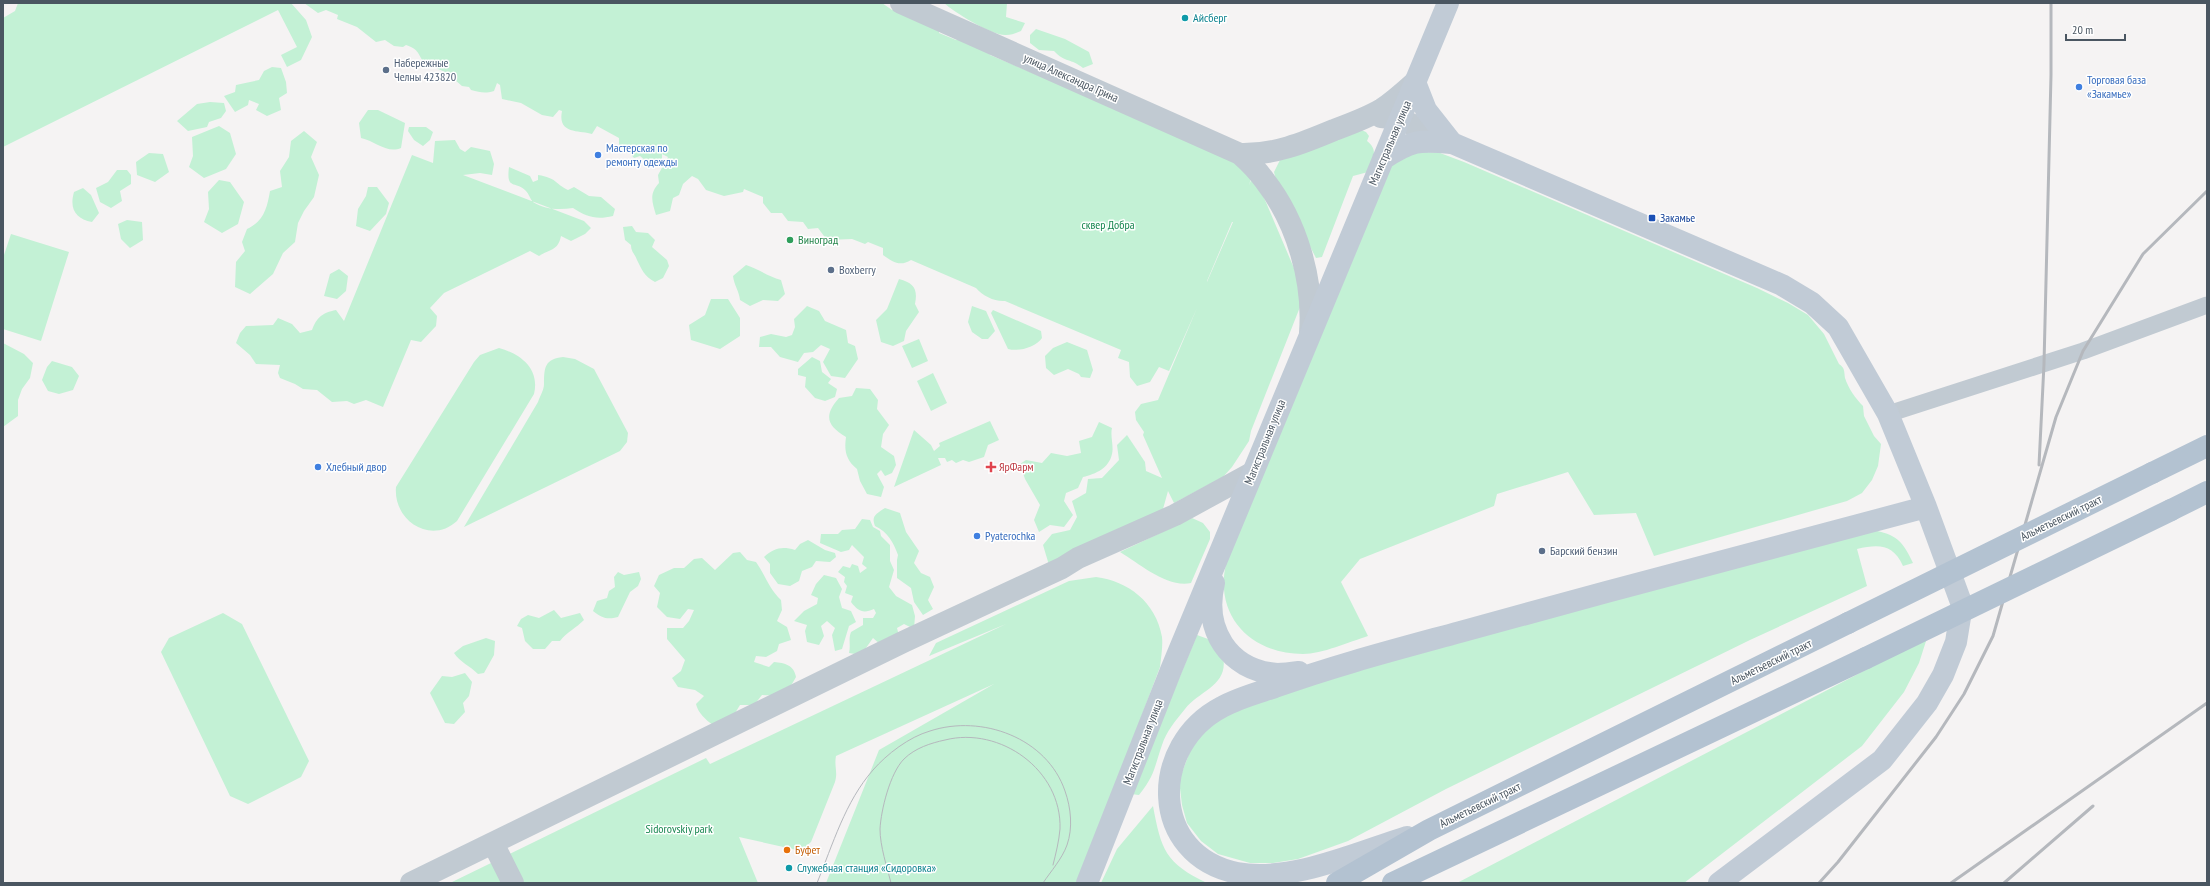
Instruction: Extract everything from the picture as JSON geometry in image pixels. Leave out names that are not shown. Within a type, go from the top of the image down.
[{"type":"main road","name":"Магистральная улица","points":[[1087,883],[1252,473],[1448,3]]},
{"type":"main road","points":[[1415,82],[1426,110],[1452,143]]},
{"type":"main road","points":[[1383,159],[1414,142],[1423,140],[1452,143],[1756,273],[1812,303],[1838,327],[1888,414],[1926,507],[1962,605],[1956,642],[1943,675],[1927,703],[1882,760],[1719,883]]},
{"type":"main road","name":"Альметьевский тракт","points":[[1337,883],[1429,830],[2207,446]]},
{"type":"main road","points":[[1393,883],[1866,658],[2207,492]]},
{"type":"main road","points":[[1429,830],[1292,873],[1264,876],[1238,873],[1212,865],[1196,855],[1177,832],[1168,804],[1169,776],[1179,751],[1191,732],[1211,713],[1226,704],[1320,671],[1604,592],[1926,507]]},
{"type":"main road","points":[[1224,543],[1210,599],[1213,626],[1224,647],[1250,666],[1265,671],[1278,674],[1320,671]]},
{"type":"street","name":"улица Александра Грина","points":[[901,3],[1240,154]]},
{"type":"street","points":[[1240,154],[1256,154],[1292,147],[1345,126],[1382,109],[1398,98],[1415,82]]},
{"type":"street","points":[[1345,126],[1382,117],[1400,119],[1452,143]]},
{"type":"street","points":[[1240,154],[1265,180],[1277,198],[1296,238],[1309,287],[1312,310],[1310,332]]},
{"type":"street","points":[[1888,414],[2083,351],[2207,305]]},
{"type":"street","points":[[411,883],[903,642],[1062,568],[1078,558],[1175,515],[1252,473]]},
{"type":"street","points":[[493,843],[513,883]]},
{"type":"green space","points":[[18,3],[291,3],[306,20],[312,37],[301,60],[287,67],[281,55],[297,47],[278,10],[3,147],[3,18],[15,11]]},
{"type":"green space","name":"сквер Добра","points":[[304,3],[882,3],[892,10],[903,9],[939,29],[939,33],[956,40],[962,39],[988,49],[990,55],[1243,162],[1253,173],[1249,185],[1254,174],[1296,273],[1300,286],[1300,307],[1251,431],[1249,441],[1232,467],[1223,477],[1174,503],[1168,491],[1163,509],[1049,565],[1043,545],[1052,534],[1070,530],[1077,517],[1072,501],[1086,493],[1088,479],[1102,478],[1119,460],[1117,445],[1127,435],[1145,462],[1146,471],[1162,478],[1143,435],[1144,432],[1136,420],[1135,412],[1141,404],[1158,400],[1197,308],[1169,371],[1159,367],[1150,382],[1137,386],[1130,377],[1129,362],[1118,358],[1121,350],[1005,301],[997,301],[989,298],[976,288],[911,260],[903,263],[893,262],[883,255],[883,248],[868,242],[865,244],[852,239],[827,240],[818,228],[808,229],[803,222],[788,221],[782,213],[771,213],[763,203],[763,197],[744,189],[743,192],[724,196],[706,190],[698,179],[692,176],[683,184],[679,195],[673,198],[670,211],[656,215],[652,198],[659,183],[658,175],[668,157],[662,154],[662,159],[659,163],[650,164],[640,156],[634,158],[629,152],[624,153],[619,144],[619,138],[597,126],[592,134],[566,128],[561,119],[562,111],[559,110],[553,117],[542,115],[521,103],[502,99],[500,85],[497,83],[494,91],[491,92],[485,93],[471,90],[469,87],[462,86],[455,80],[454,76],[424,62],[417,51],[413,48],[406,45],[403,47],[394,46],[385,40],[376,42],[357,27],[337,19],[338,15],[326,10],[318,13]],"holes":[[[1232,222],[1233,222],[1207,282]]]},
{"type":"green space","points":[[944,3],[1007,3],[1006,17],[1025,23],[1021,31],[1010,35],[1000,34],[983,28]]},
{"type":"green space","points":[[1036,29],[1065,39],[1089,52],[1093,64],[1083,68],[1061,57],[1054,51],[1039,50],[1030,43],[1030,35]]},
{"type":"green space","points":[[272,67],[281,68],[286,82],[287,93],[279,98],[281,110],[267,116],[256,110],[259,104],[249,100],[248,105],[235,112],[224,96],[235,92],[236,85],[259,80],[264,71]]},
{"type":"green space","points":[[210,102],[224,103],[226,111],[221,118],[209,122],[207,127],[188,131],[177,121],[197,104]]},
{"type":"green space","points":[[368,110],[378,110],[405,123],[401,148],[386,148],[361,138],[359,123]]},
{"type":"green space","points":[[219,126],[230,133],[236,154],[226,169],[204,178],[189,167],[193,156],[192,137]]},
{"type":"green space","points":[[409,127],[426,127],[433,132],[430,140],[423,146],[414,140],[408,131]]},
{"type":"green space","points":[[1359,129],[1366,132],[1369,136],[1367,141],[1373,148],[1373,159],[1368,172],[1353,176],[1322,257],[1316,258],[1276,180],[1274,172],[1280,160]]},
{"type":"green space","points":[[304,131],[317,142],[311,157],[319,175],[314,197],[298,223],[295,242],[283,253],[273,274],[250,294],[235,287],[236,262],[245,251],[242,242],[247,229],[253,226],[264,213],[268,203],[270,191],[282,187],[280,171],[289,157],[291,141]]},
{"type":"green space","points":[[455,140],[460,149],[465,152],[471,147],[490,151],[494,164],[492,175],[480,173],[463,175],[584,221],[591,228],[585,234],[571,241],[561,236],[556,247],[539,256],[530,251],[444,293],[430,308],[437,316],[436,326],[421,342],[411,340],[383,407],[366,400],[354,404],[347,401],[332,402],[317,390],[303,389],[280,378],[278,373],[280,365],[256,364],[250,355],[236,343],[240,333],[246,326],[273,325],[278,318],[292,324],[300,333],[312,330],[321,316],[336,310],[344,321],[412,155],[433,163],[435,141]]},
{"type":"green space","points":[[1414,151],[1440,153],[1464,162],[1757,288],[1788,303],[1808,315],[1824,334],[1839,364],[1843,368],[1848,386],[1863,406],[1864,416],[1874,436],[1881,444],[1878,466],[1872,480],[1862,493],[1847,501],[1654,556],[1636,513],[1594,515],[1568,472],[1497,494],[1494,506],[1360,559],[1341,582],[1368,636],[1327,650],[1303,654],[1284,652],[1267,647],[1253,639],[1240,628],[1231,615],[1226,600],[1224,583],[1226,564],[1394,160]]},
{"type":"green space","points":[[149,153],[163,154],[169,172],[155,182],[137,175],[136,162]]},
{"type":"green space","points":[[509,167],[530,176],[533,182],[538,180],[538,175],[544,176],[552,179],[568,190],[574,187],[589,196],[601,197],[615,209],[613,216],[597,218],[587,216],[573,208],[553,209],[542,207],[532,201],[526,191],[510,182],[508,174]]},
{"type":"green space","points":[[117,170],[127,170],[131,175],[131,184],[120,191],[122,201],[111,208],[100,202],[96,188],[108,182]]},
{"type":"green space","points":[[219,180],[230,182],[244,202],[238,224],[222,233],[204,222],[209,209],[208,192]]},
{"type":"green space","points":[[368,187],[377,187],[389,203],[386,214],[370,231],[356,226],[358,209],[366,196]]},
{"type":"green space","points":[[83,188],[91,195],[99,213],[92,222],[86,221],[78,216],[73,208],[72,203],[74,192]]},
{"type":"green space","points":[[127,220],[142,222],[143,240],[130,248],[121,239],[118,224]]},
{"type":"green space","points":[[632,226],[636,232],[648,233],[655,240],[652,247],[667,260],[669,266],[663,278],[655,282],[644,272],[632,251],[631,245],[625,240],[623,227]]},
{"type":"green space","points":[[11,234],[69,252],[41,341],[3,329],[3,258]]},
{"type":"green space","points":[[746,265],[781,280],[785,294],[778,301],[763,300],[750,306],[740,300],[733,276]]},
{"type":"green space","points":[[339,269],[348,276],[346,291],[337,299],[324,296],[330,274]]},
{"type":"green space","points":[[899,279],[908,282],[914,287],[916,294],[915,304],[919,312],[906,331],[904,341],[893,346],[881,342],[876,320],[887,309]]},
{"type":"green space","points":[[711,299],[728,299],[740,318],[740,336],[720,349],[691,340],[689,325],[705,315]]},
{"type":"green space","points":[[807,306],[819,311],[825,321],[846,330],[848,343],[855,346],[858,359],[845,378],[831,376],[823,362],[830,349],[821,345],[813,352],[804,353],[798,362],[780,357],[771,347],[759,347],[760,337],[771,334],[786,337],[792,335],[795,327],[794,319]]},
{"type":"green space","points":[[972,306],[986,311],[995,331],[988,339],[982,339],[972,332],[968,322]]},
{"type":"green space","points":[[993,310],[1041,331],[1042,338],[1036,344],[1027,348],[1017,350],[1008,349],[991,313]]},
{"type":"green space","points":[[919,339],[928,361],[912,368],[902,346]]},
{"type":"green space","points":[[1067,342],[1087,350],[1093,370],[1090,378],[1081,377],[1079,374],[1068,369],[1054,375],[1046,368],[1045,356],[1053,348]]},
{"type":"green space","points":[[3,343],[24,354],[33,363],[30,378],[22,389],[18,400],[18,416],[3,427]]},
{"type":"green space","points":[[499,348],[515,354],[527,364],[534,377],[534,394],[457,521],[447,528],[436,531],[425,530],[416,526],[407,519],[401,510],[397,499],[396,487],[474,362],[480,355]]},
{"type":"green space","points":[[563,357],[575,359],[594,369],[628,433],[627,442],[620,451],[464,527],[538,402],[544,384],[544,373],[547,365],[552,360]]},
{"type":"green space","points":[[812,357],[820,361],[822,372],[831,379],[828,383],[837,389],[835,397],[825,401],[815,398],[805,387],[806,377],[798,375],[798,369]]},
{"type":"green space","points":[[52,361],[72,367],[79,376],[73,390],[59,394],[48,391],[42,380],[47,367]]},
{"type":"green space","points":[[933,373],[947,403],[931,411],[917,381]]},
{"type":"green space","points":[[856,388],[870,389],[878,400],[877,409],[889,425],[883,434],[881,447],[894,456],[896,465],[892,473],[885,476],[881,470],[877,474],[884,487],[881,497],[867,494],[860,481],[857,469],[848,459],[845,447],[846,437],[834,428],[829,419],[831,410],[839,398],[852,396]]},
{"type":"green space","points":[[990,421],[999,440],[988,445],[984,457],[969,462],[963,460],[956,463],[952,460],[947,462],[945,458],[938,458],[941,465],[894,487],[914,430],[931,445],[934,451],[940,446],[939,443]]},
{"type":"green space","points":[[1099,422],[1112,428],[1112,451],[1108,463],[1101,470],[1083,477],[1078,488],[1066,493],[1064,501],[1073,515],[1064,527],[1050,525],[1039,532],[1034,520],[1040,505],[1025,479],[1020,464],[1026,460],[1042,463],[1051,453],[1067,456],[1081,453],[1079,441],[1092,437]]},
{"type":"green space","points":[[885,508],[900,513],[906,532],[919,551],[914,563],[921,573],[930,577],[934,587],[928,600],[933,609],[923,615],[914,602],[911,588],[897,578],[898,555],[892,542],[887,534],[875,526],[874,517]]},
{"type":"green space","points":[[1192,518],[1203,523],[1210,532],[1210,539],[1191,583],[1182,584],[1163,579],[1120,552]]},
{"type":"green space","points":[[862,519],[870,520],[873,527],[880,531],[881,536],[890,545],[890,561],[894,570],[889,587],[896,596],[912,605],[915,616],[914,629],[904,624],[897,628],[899,636],[881,645],[873,638],[861,655],[849,653],[851,632],[863,625],[863,618],[873,618],[876,613],[874,609],[870,611],[861,611],[851,602],[853,596],[845,593],[847,586],[844,582],[845,577],[838,572],[843,566],[850,568],[852,564],[858,566],[860,573],[867,568],[862,564],[864,557],[852,545],[849,550],[841,552],[820,543],[821,534],[838,534],[842,530],[855,529]]},
{"type":"green space","points":[[1872,530],[1893,536],[1898,540],[1906,549],[1913,563],[1903,566],[1895,553],[1884,547],[1872,546],[1857,549],[1867,586],[1750,640],[1446,789],[1348,841],[1298,859],[1273,863],[1250,863],[1218,854],[1201,841],[1187,823],[1182,805],[1179,780],[1191,749],[1207,724],[1288,689]]},
{"type":"green space","points":[[808,540],[825,550],[835,553],[836,557],[830,562],[816,561],[812,567],[802,571],[799,581],[790,586],[778,584],[770,573],[770,564],[764,557],[771,552],[782,548],[795,550],[800,544]]},
{"type":"green space","points":[[740,552],[747,560],[756,562],[771,587],[781,600],[782,610],[777,621],[787,627],[791,640],[779,644],[777,651],[766,657],[756,656],[754,662],[769,667],[774,662],[788,665],[795,673],[796,677],[789,688],[783,693],[762,695],[754,705],[740,705],[732,718],[713,725],[703,716],[696,704],[704,696],[695,690],[678,687],[672,678],[681,671],[685,660],[667,639],[667,628],[683,628],[689,621],[694,610],[688,609],[680,619],[667,617],[657,607],[660,593],[654,586],[659,575],[674,568],[684,568],[694,559],[702,558],[715,570],[733,553]]},
{"type":"green space","points":[[618,572],[624,575],[639,572],[641,579],[638,586],[630,592],[618,617],[605,618],[593,611],[597,601],[607,598],[609,591],[615,587],[614,577]]},
{"type":"green space","points":[[824,575],[836,578],[842,589],[839,597],[842,608],[851,611],[856,622],[849,626],[842,649],[835,651],[832,635],[835,628],[827,621],[821,626],[824,636],[819,645],[807,642],[805,631],[807,625],[794,621],[804,611],[817,604],[818,598],[811,595],[816,584]]},
{"type":"green space","name":"Sidorovskiy park","points":[[1096,577],[1119,583],[1139,595],[1154,613],[1162,637],[1162,648],[1160,667],[1089,856],[1076,883],[826,883],[879,750],[994,684],[836,756],[835,782],[811,842],[804,848],[797,850],[739,837],[758,883],[450,883],[706,758],[710,764],[1006,624],[929,656],[936,643],[1069,581]]},
{"type":"green space","points":[[554,610],[561,618],[580,613],[584,620],[560,641],[552,641],[545,649],[533,649],[525,641],[522,628],[517,626],[521,619],[528,615],[539,618]]},
{"type":"green space","points":[[223,613],[242,624],[309,761],[301,777],[248,804],[230,796],[161,652],[169,638]]},
{"type":"green space","points":[[1197,635],[1208,639],[1223,656],[1224,666],[1222,674],[1212,687],[1191,702],[1175,722],[1164,740],[1154,771],[1148,782],[1139,795],[1131,794]]},
{"type":"green space","points":[[486,638],[495,641],[494,655],[484,673],[478,674],[459,659],[454,653],[463,646]]},
{"type":"green space","points":[[1927,638],[1919,663],[1904,692],[1862,746],[1684,883],[1457,883]]},
{"type":"green space","points":[[465,673],[472,682],[469,696],[463,703],[465,712],[454,724],[445,723],[430,693],[442,676],[452,677]]},
{"type":"green space","points":[[1153,806],[1159,833],[1167,853],[1182,869],[1207,883],[1101,883],[1117,849]]},
{"type":"tram line","points":[[817,883],[840,824],[863,782],[873,770],[892,752],[914,737],[930,731],[950,727],[970,726],[991,729],[1010,735],[1028,744],[1044,757],[1056,773],[1065,791],[1069,804],[1071,825],[1069,838],[1062,855],[1043,883]]},
{"type":"tram line","points":[[891,883],[882,849],[880,829],[884,802],[894,773],[904,759],[918,749],[940,741],[966,737],[986,740],[1006,746],[1024,757],[1039,771],[1051,788],[1058,808],[1060,829],[1053,865]]},
{"type":"railway","points":[[2039,465],[2044,364],[2051,75],[2051,3]]},
{"type":"railway","points":[[1819,883],[1838,862],[1936,737],[1964,694],[1993,636],[2056,417],[2083,351],[2143,254],[2207,191]]},
{"type":"railway","points":[[1951,883],[2207,703]]},
{"type":"railway","points":[[2004,883],[2093,806]]},
{"type":"place","name":"Айсберг","points":[[1185,18]]},
{"type":"place","name":"Набережные Челны 423820","points":[[386,70]]},
{"type":"place","name":"Торговая база «Закамье»","points":[[2079,87]]},
{"type":"place","name":"Мастерская по ремонту одежды","points":[[598,155]]},
{"type":"place","name":"Закамье","points":[[1652,218]]},
{"type":"place","name":"Виноград","points":[[790,240]]},
{"type":"place","name":"Boxberry","points":[[831,270]]},
{"type":"place","name":"Хлебный двор","points":[[318,467]]},
{"type":"place","name":"ЯрФарм","points":[[991,467]]},
{"type":"place","name":"Pyaterochka","points":[[977,536]]},
{"type":"place","name":"Барский бензин","points":[[1542,551]]},
{"type":"place","name":"Буфет","points":[[787,850]]},
{"type":"place","name":"Служебная станция «Сидоровка»","points":[[789,868]]}]
